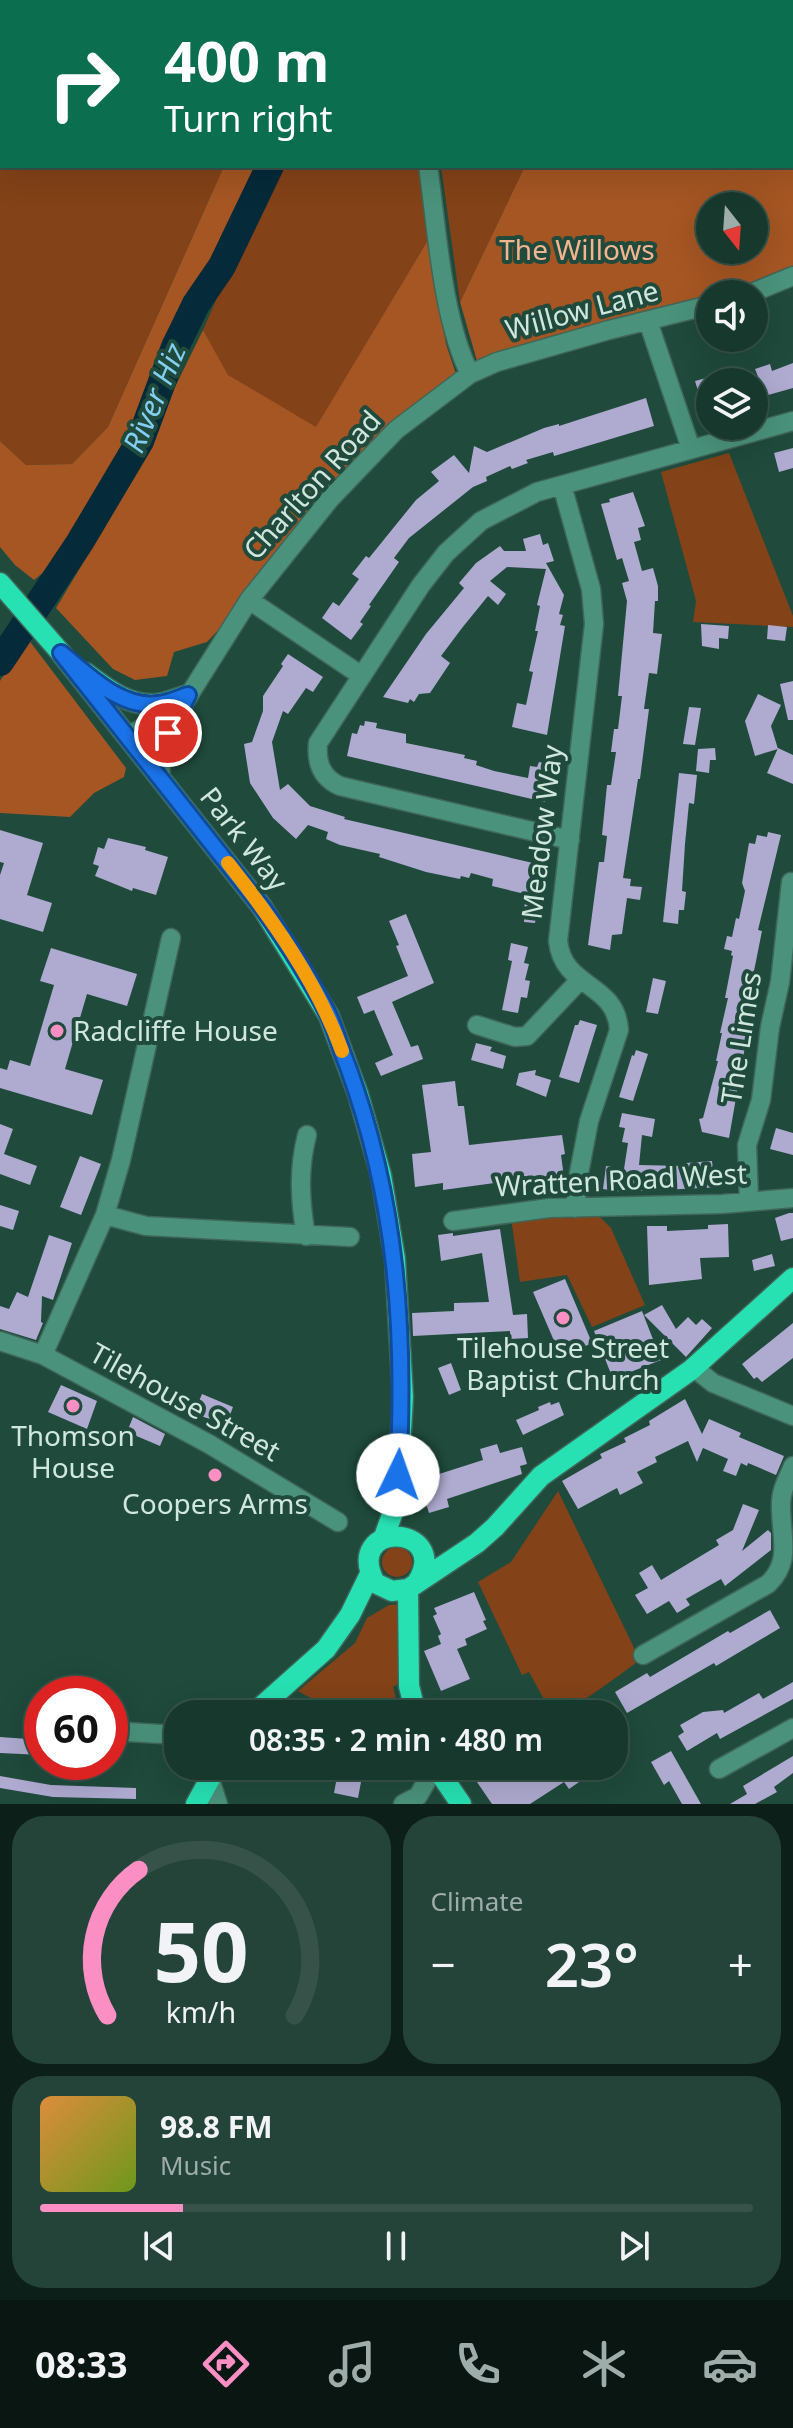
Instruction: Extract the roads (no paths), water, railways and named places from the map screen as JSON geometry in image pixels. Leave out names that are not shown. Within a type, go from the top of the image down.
[{"type":"main road","name":"Park Way","points":[[0,583],[160,777],[262,907],[329,1016],[358,1094],[381,1175],[395,1259],[403,1397],[397,1501],[384,1537]]},
{"type":"main road","points":[[54,646],[108,690],[131,700],[157,704],[184,703]]},
{"type":"main road","points":[[467,1548],[447,1551],[417,1544],[404,1536],[384,1537],[369,1556],[370,1574],[375,1583],[392,1591],[413,1585],[467,1548],[495,1527],[541,1476],[693,1367],[793,1278]]},
{"type":"main road","name":"Park Way","points":[[397,1501],[417,1544]]},
{"type":"main road","points":[[412,1700],[409,1686],[413,1585],[425,1563],[417,1544]]},
{"type":"main road","points":[[269,1700],[326,1649],[350,1615],[370,1574]]},
{"type":"main road","points":[[196,1804],[209,1780]]},
{"type":"main road","points":[[445,1780],[461,1804]]},
{"type":"street","points":[[428,168],[450,310],[462,358],[470,374]]},
{"type":"street","points":[[768,286],[793,276]]},
{"type":"street","name":"Willow Lane","points":[[470,374],[527,352],[696,309]]},
{"type":"street","points":[[648,321],[691,449]]},
{"type":"street","name":"Charlton Road","points":[[160,777],[163,745],[184,703],[249,600],[362,464],[396,430],[470,374]]},
{"type":"street","points":[[570,840],[340,786],[326,777],[319,763],[318,743],[421,585],[461,537],[481,521],[518,500],[562,485],[793,421]]},
{"type":"street","name":"Meadow Way","points":[[562,485],[591,589],[594,624],[558,941],[564,962],[579,981],[596,989],[611,1002],[619,1030],[589,1121],[575,1208]]},
{"type":"street","points":[[249,600],[362,676]]},
{"type":"street","points":[[126,736],[184,703]]},
{"type":"street","name":"The Limes","points":[[749,1201],[747,1145],[761,1100],[770,1027],[780,982],[791,882]]},
{"type":"street","points":[[43,1355],[105,1215],[121,1160],[171,938]]},
{"type":"street","points":[[477,1025],[515,1037],[527,1036],[579,981]]},
{"type":"street","points":[[306,1236],[300,1203],[301,1160],[307,1135]]},
{"type":"street","name":"Wratten Road West","points":[[453,1221],[549,1208],[636,1208],[793,1198]]},
{"type":"street","points":[[105,1215],[146,1226],[350,1237]]},
{"type":"street","name":"Tilehouse Street","points":[[0,1341],[43,1355],[209,1444],[338,1522]]},
{"type":"street","points":[[693,1367],[713,1383],[793,1416]]},
{"type":"street","points":[[643,1655],[781,1574],[788,1554],[781,1497],[793,1466]]},
{"type":"street","points":[[719,1769],[793,1728]]},
{"type":"street","points":[[128,1732],[164,1734]]},
{"type":"street","points":[[214,1780],[218,1804]]},
{"type":"street","points":[[403,1804],[418,1796],[427,1780]]},
{"type":"waterway","name":"River Hiz","points":[[0,662],[80,542],[140,441],[175,347],[196,304],[222,266],[269,168]]},
{"type":"place","name":"Radcliffe House","points":[[57,1031]]},
{"type":"place","name":"Tilehouse Street Baptist Church","points":[[563,1318]]},
{"type":"place","name":"Thomson House","points":[[73,1406]]},
{"type":"place","name":"Coopers Arms","points":[[215,1475]]},
{"type":"park label","name":"The Willows","points":[[577,250]]}]
